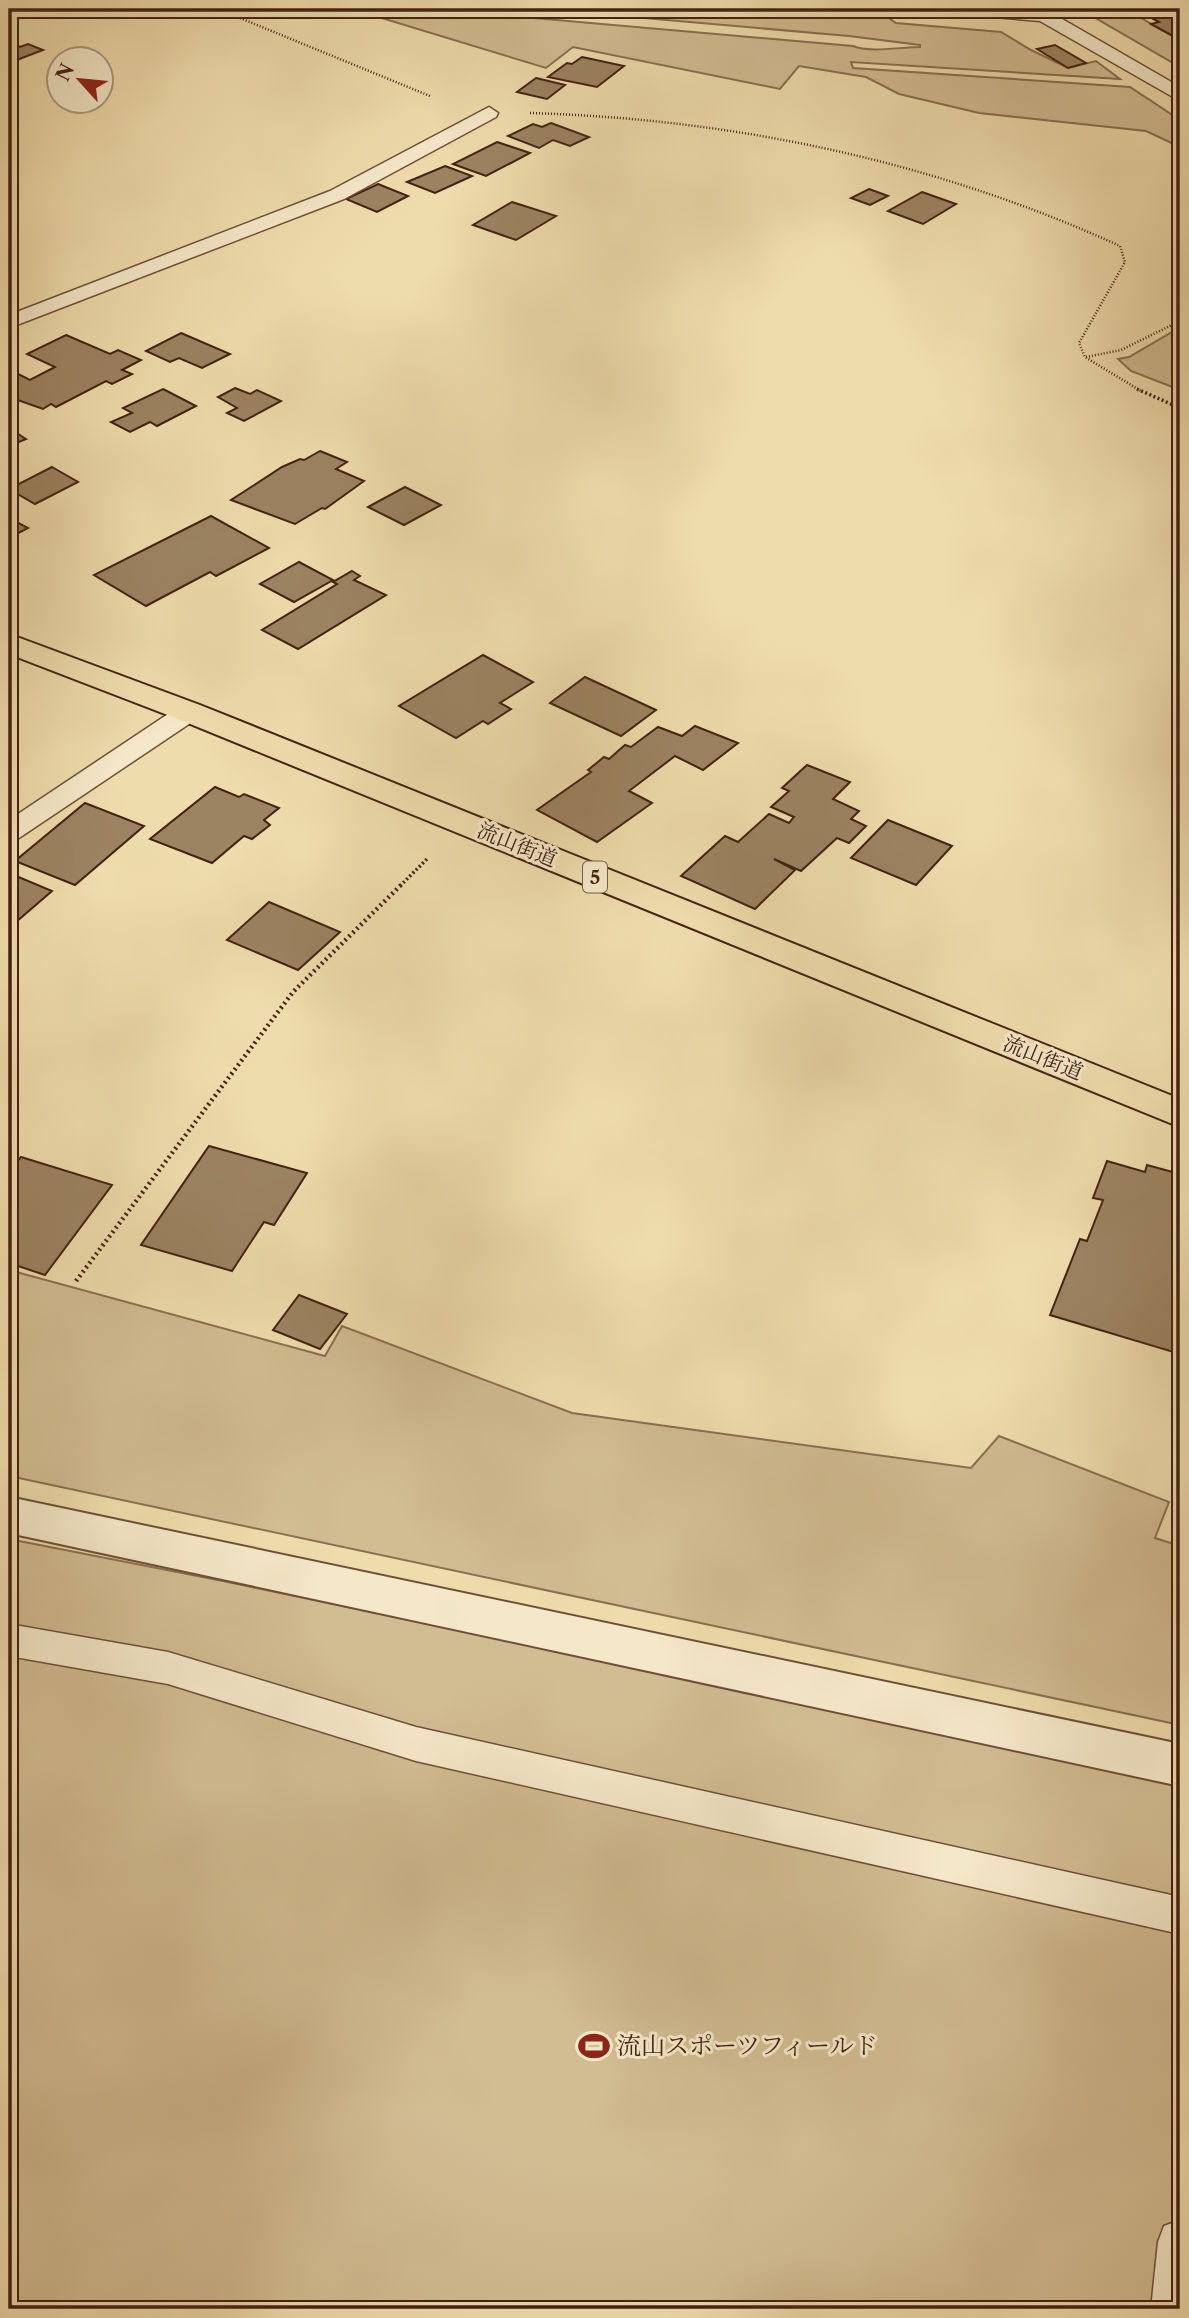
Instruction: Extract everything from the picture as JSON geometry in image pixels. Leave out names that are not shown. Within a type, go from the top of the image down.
[{"type":"main road","name":"流山街道","points":[[9,643],[189,712],[1180,1114]]},
{"type":"street","points":[[9,1515],[1180,1765]]},
{"type":"lane","points":[[962,9],[1045,12],[1180,95]]},
{"type":"lane","points":[[9,322],[337,195],[489,113]]},
{"type":"lane","points":[[9,832],[189,712]]},
{"type":"lane","points":[[9,1640],[169,1668],[416,1744],[1180,1916]]},
{"type":"lane","points":[[1174,2309],[1180,2242]]},
{"type":"path","points":[[218,9],[446,102],[489,113],[628,117],[782,138],[875,158],[1034,208],[1120,246],[1125,262],[1079,342],[1085,357],[1130,386],[1180,408]]},
{"type":"path","points":[[1085,357],[1121,349],[1180,321]]},
{"type":"path","points":[[76,1281],[293,992],[463,824]]},
{"type":"shaded area","points":[[352,9],[431,9],[868,49],[920,47],[849,36],[541,9],[875,9],[896,23],[1001,32],[1068,68],[1096,61],[1120,79],[851,62],[853,68],[1130,87],[1180,120],[1180,147],[1146,131],[979,113],[899,94],[866,77],[799,66],[780,89],[573,47],[546,68]]},
{"type":"shaded area","points":[[1125,9],[1180,40],[1180,67],[1092,16],[1093,12]]},
{"type":"shaded area","points":[[1179,328],[1180,390],[1131,371],[1118,359],[1129,357]]},
{"type":"shaded area","points":[[9,1270],[325,1356],[342,1326],[572,1413],[971,1468],[999,1436],[1169,1502],[1155,1538],[1180,1546],[1180,1725],[9,1476]]},
{"type":"shaded area","name":"流山スポーツフィールド","points":[[9,1539],[228,1582],[1180,1782],[1180,2309],[9,2309]]},
{"type":"building","points":[[1135,9],[1180,9],[1180,40],[1151,24],[1159,22]]},
{"type":"building","points":[[9,42],[20,47],[28,44],[43,50],[9,63]]},
{"type":"building","points":[[1055,45],[1086,63],[1068,68],[1037,49]]},
{"type":"building","points":[[582,57],[624,66],[597,87],[548,77],[567,63],[572,64]]},
{"type":"building","points":[[536,78],[565,85],[547,99],[517,92]]},
{"type":"building","points":[[551,123],[589,137],[570,146],[553,140],[539,148],[508,136],[533,124],[542,127]]},
{"type":"building","points":[[497,142],[530,153],[486,176],[453,164]]},
{"type":"building","points":[[445,166],[472,176],[435,193],[407,182]]},
{"type":"building","points":[[378,184],[408,196],[377,212],[346,199]]},
{"type":"building","points":[[869,189],[888,196],[870,205],[851,198]]},
{"type":"building","points":[[922,192],[956,204],[923,224],[888,211]]},
{"type":"building","points":[[512,202],[556,216],[516,240],[473,225]]},
{"type":"building","points":[[181,333],[230,354],[202,368],[179,358],[170,362],[146,351]]},
{"type":"building","points":[[66,335],[110,354],[118,350],[141,360],[122,370],[132,374],[112,384],[106,381],[56,407],[51,404],[43,409],[9,397],[9,377],[16,373],[30,380],[55,367],[27,354]]},
{"type":"building","points":[[235,388],[250,394],[257,390],[281,401],[244,421],[227,413],[237,408],[218,397]]},
{"type":"building","points":[[163,389],[196,406],[157,426],[150,422],[130,432],[111,422],[132,413],[123,408]]},
{"type":"building","points":[[9,428],[26,439],[9,446]]},
{"type":"building","points":[[320,451],[347,462],[336,469],[364,481],[325,509],[322,508],[295,524],[231,500],[282,467]]},
{"type":"building","points":[[52,467],[78,482],[35,504],[9,489]]},
{"type":"building","points":[[405,487],[441,505],[404,525],[368,507]]},
{"type":"building","points":[[211,516],[269,548],[216,576],[210,572],[146,606],[94,575]]},
{"type":"building","points":[[9,518],[28,528],[9,538]]},
{"type":"building","points":[[299,562],[333,580],[294,602],[260,584]]},
{"type":"building","points":[[352,571],[360,576],[354,580],[386,595],[298,649],[262,630],[337,584],[333,582]]},
{"type":"building","points":[[483,655],[533,682],[500,703],[511,709],[488,724],[483,721],[456,738],[399,706]]},
{"type":"building","points":[[585,677],[656,710],[621,736],[550,703]]},
{"type":"building","points":[[695,726],[738,743],[703,770],[675,756],[629,791],[652,803],[597,842],[537,810],[591,772],[588,770],[604,757],[609,759],[625,745],[631,747],[658,727],[682,736]]},
{"type":"building","points":[[807,765],[850,782],[833,799],[859,811],[851,819],[866,826],[849,843],[837,838],[801,871],[774,859],[795,870],[755,909],[681,876],[725,836],[738,842],[769,814],[789,823],[794,817],[771,807],[789,791],[782,788]]},
{"type":"building","points":[[215,787],[239,797],[244,794],[279,808],[264,820],[270,825],[252,839],[244,836],[212,863],[150,839]]},
{"type":"building","points":[[85,803],[144,826],[75,885],[15,861]]},
{"type":"building","points":[[888,820],[952,846],[916,885],[851,858]]},
{"type":"building","points":[[9,873],[52,891],[9,928]]},
{"type":"building","points":[[269,902],[340,932],[298,970],[227,940]]},
{"type":"building","points":[[209,1146],[307,1173],[274,1225],[264,1222],[232,1271],[141,1245]]},
{"type":"building","points":[[21,1157],[112,1185],[45,1275],[9,1263],[9,1172]]},
{"type":"building","points":[[1107,1161],[1145,1172],[1147,1165],[1180,1174],[1180,1354],[1050,1315],[1080,1239],[1087,1241],[1103,1200],[1093,1198]]},
{"type":"building","points":[[299,1295],[347,1314],[320,1349],[273,1330]]},
{"type":"place","name":"流山スポーツフィールド","points":[[594,2046]]}]
